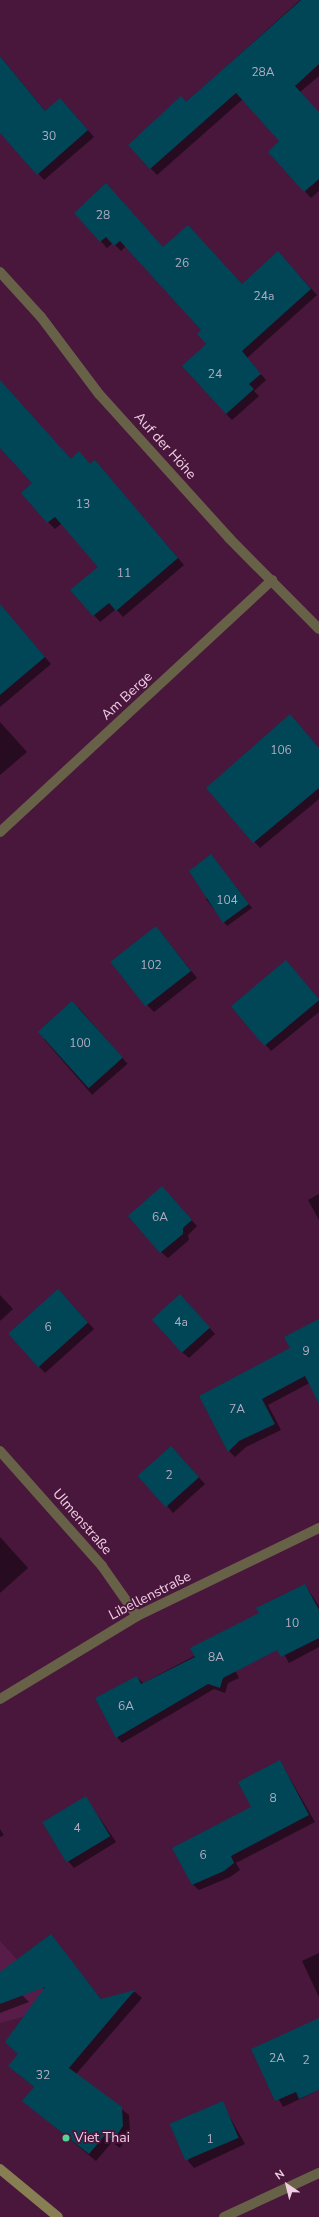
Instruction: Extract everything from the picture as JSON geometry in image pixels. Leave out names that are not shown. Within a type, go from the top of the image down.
[{"type":"main road","points":[[0,2169],[58,2217]]},
{"type":"street","name":"Auf der Höhe","points":[[0,272],[41,317],[99,394],[229,538],[319,629]]},
{"type":"street","name":"Am Berge","points":[[0,832],[272,580]]},
{"type":"street","name":"Ulmenstraße","points":[[0,1451],[102,1566],[137,1616]]},
{"type":"street","name":"Libellenstraße","points":[[0,1699],[137,1616],[319,1528]]},
{"type":"street","points":[[224,2217],[319,2174]]},
{"type":"shaded area","points":[[0,1941],[60,2007],[0,2023]]},
{"type":"building","points":[[301,0],[319,0],[319,64],[295,86],[319,112],[319,179],[304,192],[268,152],[279,141],[236,93],[150,169],[128,145],[181,96],[186,102]]},
{"type":"building","points":[[0,56],[45,111],[60,98],[88,130],[37,175],[0,133]]},
{"type":"building","points":[[106,183],[163,247],[188,225],[242,284],[278,251],[311,289],[242,351],[261,374],[249,384],[254,389],[226,414],[182,366],[206,344],[197,334],[201,330],[120,241],[114,246],[106,237],[100,242],[74,213]]},
{"type":"building","points":[[0,380],[71,459],[79,451],[90,464],[95,460],[178,558],[116,611],[109,603],[93,616],[70,590],[98,567],[55,517],[47,523],[21,493],[32,483],[0,448]]},
{"type":"building","points":[[0,604],[45,657],[0,695]]},
{"type":"building","points":[[290,714],[319,748],[319,788],[253,843],[206,788]]},
{"type":"building","points":[[211,854],[249,904],[223,923],[189,871]]},
{"type":"building","points":[[156,926],[191,971],[145,1007],[110,962]]},
{"type":"building","points":[[286,960],[319,1000],[264,1046],[231,1006]]},
{"type":"building","points":[[72,1001],[123,1057],[89,1088],[38,1032]]},
{"type":"building","points":[[162,1186],[192,1220],[183,1228],[183,1234],[160,1253],[128,1216]]},
{"type":"building","points":[[58,1289],[88,1322],[38,1367],[8,1334]]},
{"type":"building","points":[[180,1294],[210,1327],[182,1353],[152,1319]]},
{"type":"building","points":[[319,1319],[319,1404],[305,1376],[262,1399],[275,1424],[239,1441],[228,1452],[199,1396],[290,1348],[284,1337]]},
{"type":"building","points":[[171,1446],[199,1477],[166,1507],[138,1476]]},
{"type":"building","points":[[305,1584],[319,1610],[319,1638],[281,1657],[277,1650],[223,1678],[220,1688],[208,1684],[116,1738],[95,1698],[137,1676],[141,1684],[195,1657],[190,1648],[259,1613],[256,1608]]},
{"type":"building","points":[[280,1760],[309,1815],[231,1856],[234,1863],[224,1871],[192,1885],[172,1848],[251,1807],[238,1782]]},
{"type":"building","points":[[86,1796],[110,1836],[66,1863],[42,1822]]},
{"type":"building","points":[[51,1934],[101,1999],[135,1990],[69,2068],[122,2107],[123,2126],[113,2141],[105,2135],[89,2154],[22,2101],[34,2087],[8,2066],[18,2054],[5,2042],[45,1987],[0,2004],[0,1972]]},
{"type":"building","points":[[319,2018],[319,2090],[299,2099],[296,2092],[275,2101],[251,2049]]},
{"type":"building","points":[[223,2101],[239,2138],[185,2160],[170,2124]]},
{"type":"place","name":"Viet Thai","points":[[66,2138]]}]
